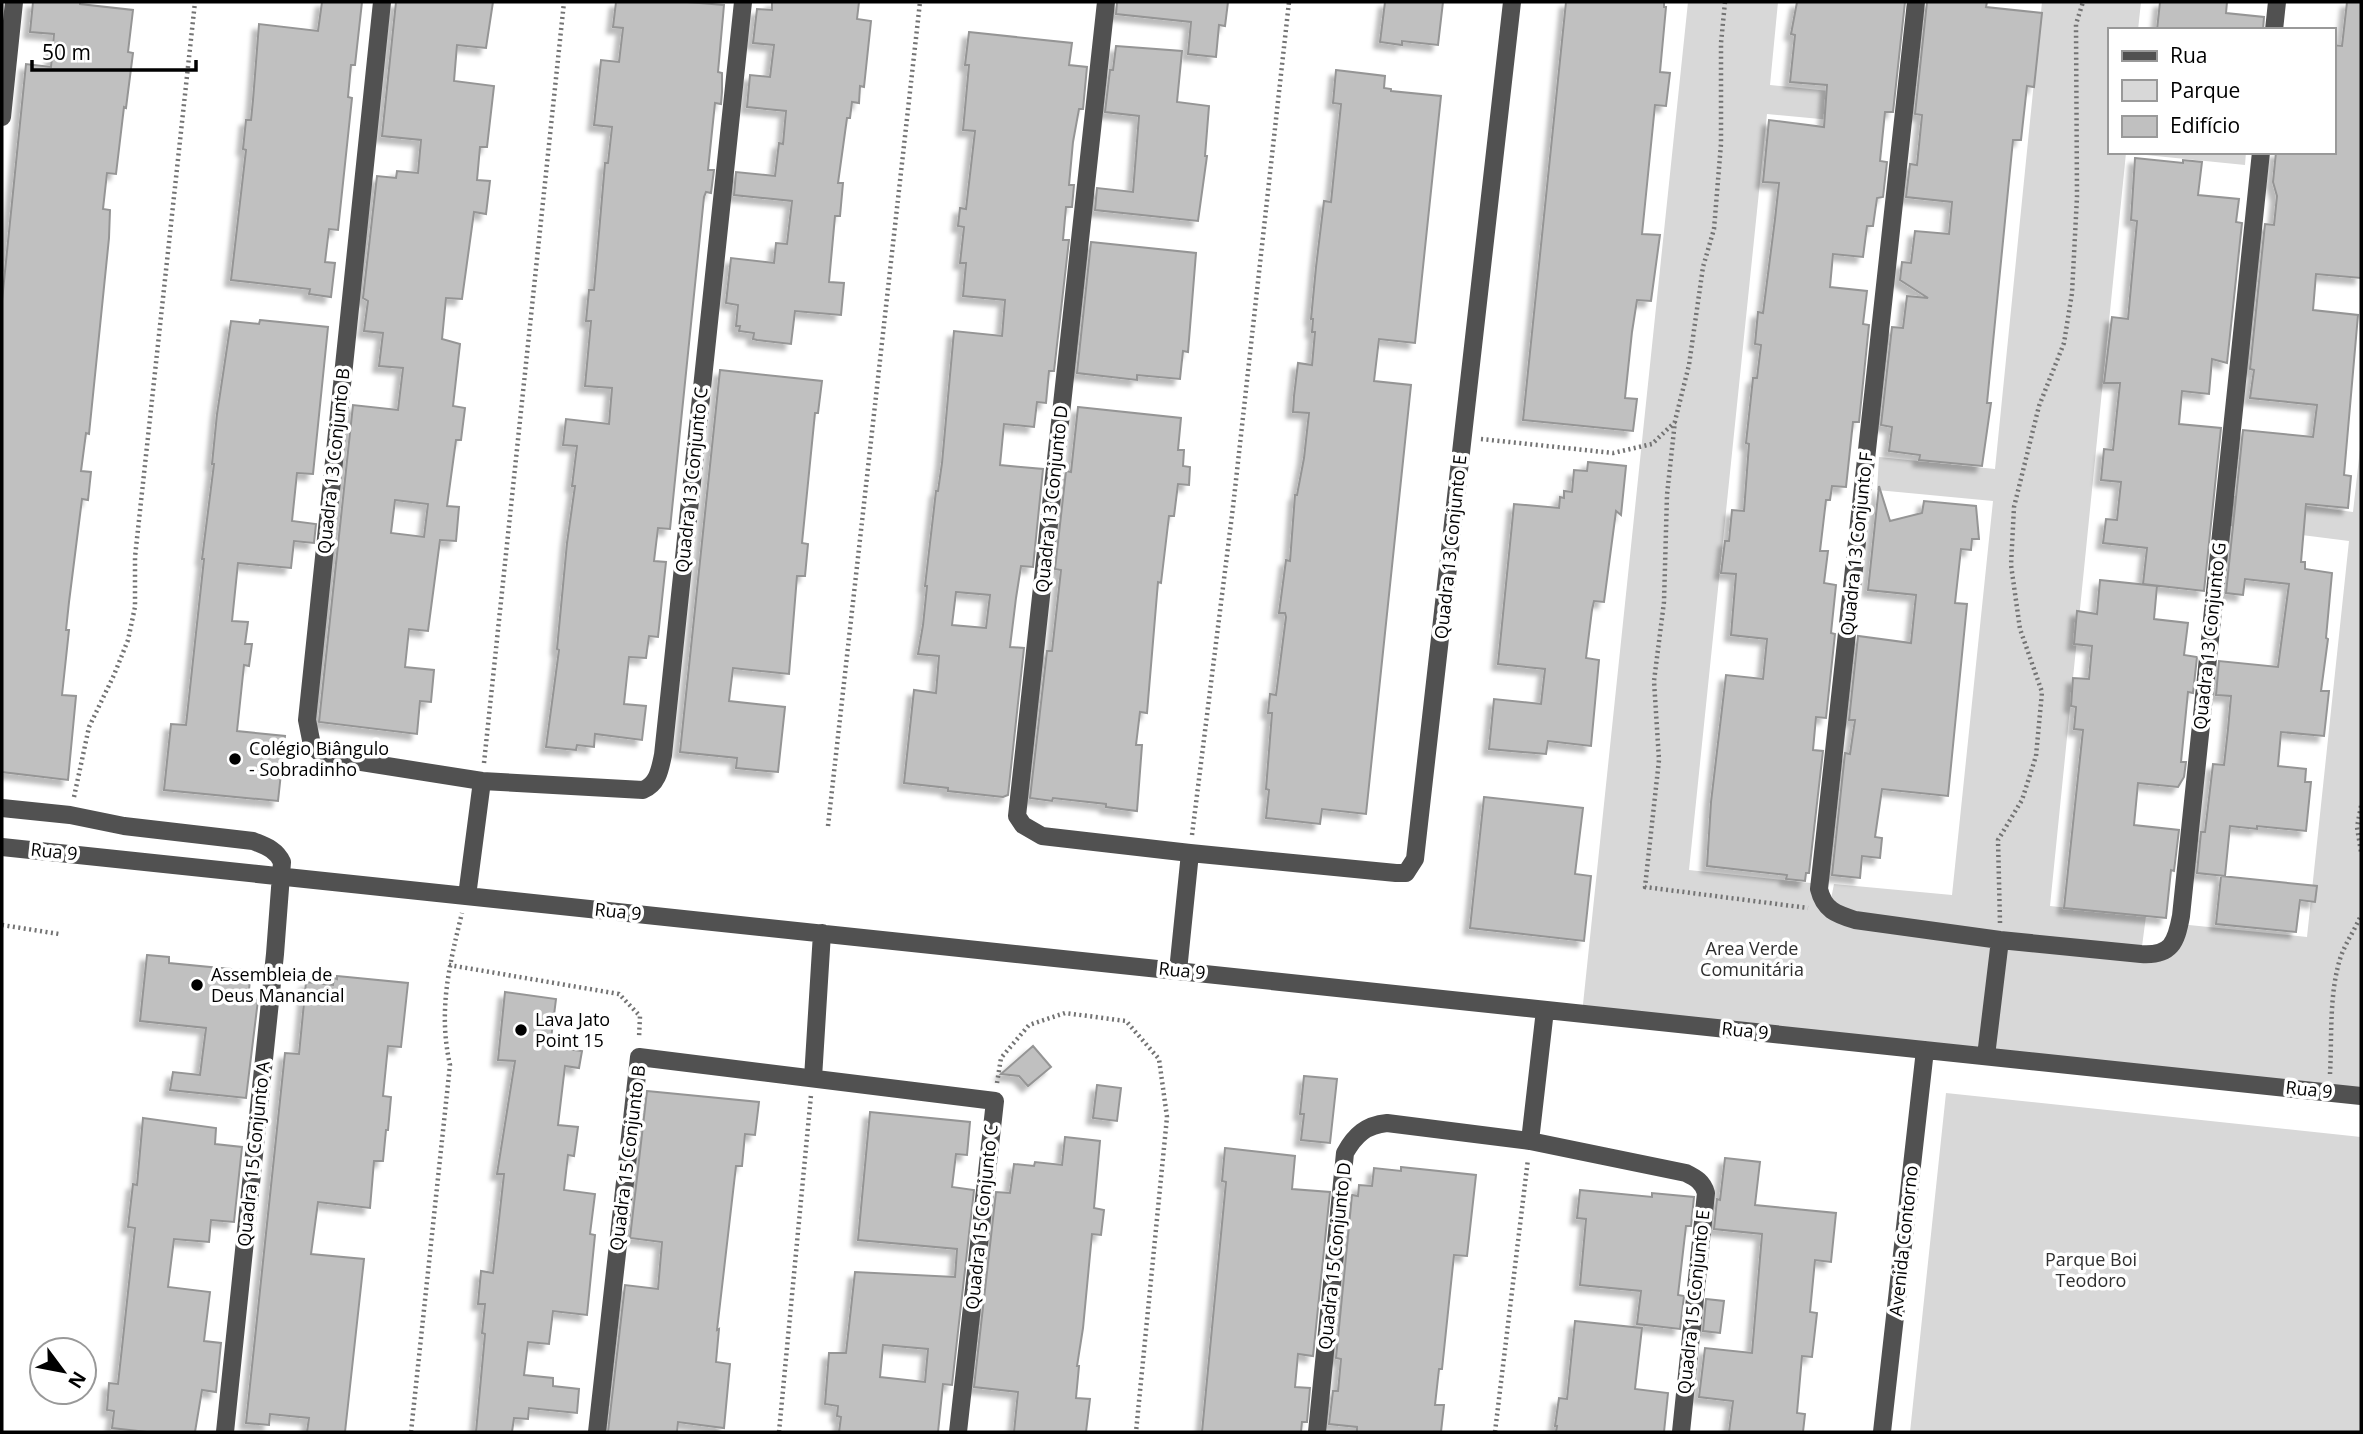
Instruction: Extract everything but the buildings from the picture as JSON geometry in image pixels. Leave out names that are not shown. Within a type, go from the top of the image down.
[{"type":"street","points":[[2,117],[14,2]]},
{"type":"street","name":"Quadra 13 Conjunto B","points":[[382,2],[307,720],[309,736],[312,745],[330,757],[482,781]]},
{"type":"street","name":"Quadra 13 Conjunto C","points":[[482,781],[643,790],[650,787],[659,772],[743,2]]},
{"type":"street","name":"Quadra 13 Conjunto D","points":[[1106,2],[1017,816],[1023,825],[1041,836],[1190,853]]},
{"type":"street","name":"Quadra 13 Conjunto E","points":[[1190,853],[1396,873],[1406,873],[1415,859],[1512,2]]},
{"type":"street","name":"Quadra 13 Conjunto F","points":[[1829,910],[1819,889],[1916,2]]},
{"type":"street","points":[[2274,28],[2277,2]]},
{"type":"street","name":"Quadra 13 Conjunto G","points":[[2000,940],[2157,955],[2174,941],[2178,930],[2261,154]]},
{"type":"street","points":[[467,896],[482,781]]},
{"type":"street","points":[[2,808],[253,841],[278,854],[282,862],[283,876]]},
{"type":"street","points":[[123,859],[124,826]]},
{"type":"street","name":"Rua 9","points":[[2,847],[2361,1096]]},
{"type":"street","points":[[1178,971],[1190,853]]},
{"type":"street","name":"Quadra 15 Conjunto A","points":[[225,1432],[283,876]]},
{"type":"street","points":[[1829,910],[1855,920],[2000,940],[1986,1056]]},
{"type":"street","points":[[813,1079],[822,933]]},
{"type":"street","points":[[1530,1141],[1545,1010]]},
{"type":"street","name":"Avenida Contorno","points":[[1882,1432],[1925,1050]]},
{"type":"street","name":"Quadra 15 Conjunto B","points":[[597,1432],[639,1057],[813,1079]]},
{"type":"street","name":"Quadra 15 Conjunto C","points":[[813,1079],[995,1101],[958,1432]]},
{"type":"street","name":"Quadra 15 Conjunto D","points":[[1317,1432],[1345,1153],[1352,1141],[1374,1124],[1387,1123],[1530,1141]]},
{"type":"street","name":"Quadra 15 Conjunto E","points":[[1530,1141],[1686,1173],[1704,1186],[1706,1193],[1681,1432]]},
{"type":"path","points":[[70,815],[89,727],[123,652],[135,607],[135,557],[195,2]]},
{"type":"path","points":[[482,781],[564,2]]},
{"type":"path","points":[[828,826],[920,2]]},
{"type":"path","points":[[1190,853],[1233,507],[1289,2]]},
{"type":"path","points":[[1726,2],[1721,43],[1721,144],[1714,229],[1703,267],[1689,365],[1675,421],[1667,495],[1664,602],[1654,681],[1659,760],[1645,887],[1829,910]]},
{"type":"path","points":[[2000,940],[1998,840],[2022,800],[2036,756],[2042,692],[2020,629],[2011,565],[2014,506],[2039,407],[2064,343],[2072,293],[2077,197],[2076,24],[2083,2]]},
{"type":"path","points":[[1463,437],[1613,453],[1652,444],[1675,421]]},
{"type":"path","points":[[2361,806],[2357,827],[2361,852]]},
{"type":"path","points":[[411,1432],[450,1065],[444,1036],[449,965],[467,896]]},
{"type":"path","points":[[2329,1093],[2334,995],[2339,962],[2361,915]]},
{"type":"path","points":[[2,925],[59,934]]},
{"type":"path","points":[[449,965],[618,994],[640,1016],[639,1057]]},
{"type":"path","points":[[995,1101],[1001,1058],[1029,1025],[1065,1013],[1126,1021],[1159,1059],[1167,1117],[1136,1432]]},
{"type":"path","points":[[779,1432],[813,1079]]},
{"type":"path","points":[[1495,1432],[1530,1141]]},
{"type":"green space","name":"Area Verde Comunitária","points":[[1688,2],[1778,2],[1770,85],[1887,97],[1884,125],[1767,114],[1689,870],[1820,884],[1829,909],[1834,884],[1952,895],[1993,501],[1877,490],[1879,457],[1995,469],[2042,2],[2141,2],[2138,28],[2108,28],[2108,154],[2126,154],[2050,906],[2146,916],[2141,954],[2157,955],[2179,924],[2307,937],[2349,541],[2222,525],[2225,495],[2353,512],[2361,440],[2361,1096],[1582,1014]]},
{"type":"green space","points":[[2136,154],[2246,154],[2245,165]]},
{"type":"green space","name":"Parque Boi Teodoro","points":[[1946,1093],[2361,1137],[2361,1432],[1910,1432]]},
{"type":"place","name":"Colégio Biângulo - Sobradinho","points":[[235,759]]},
{"type":"place","name":"Assembleia de Deus Manancial","points":[[197,985]]},
{"type":"place","name":"Lava Jato Point 15","points":[[521,1030]]}]
